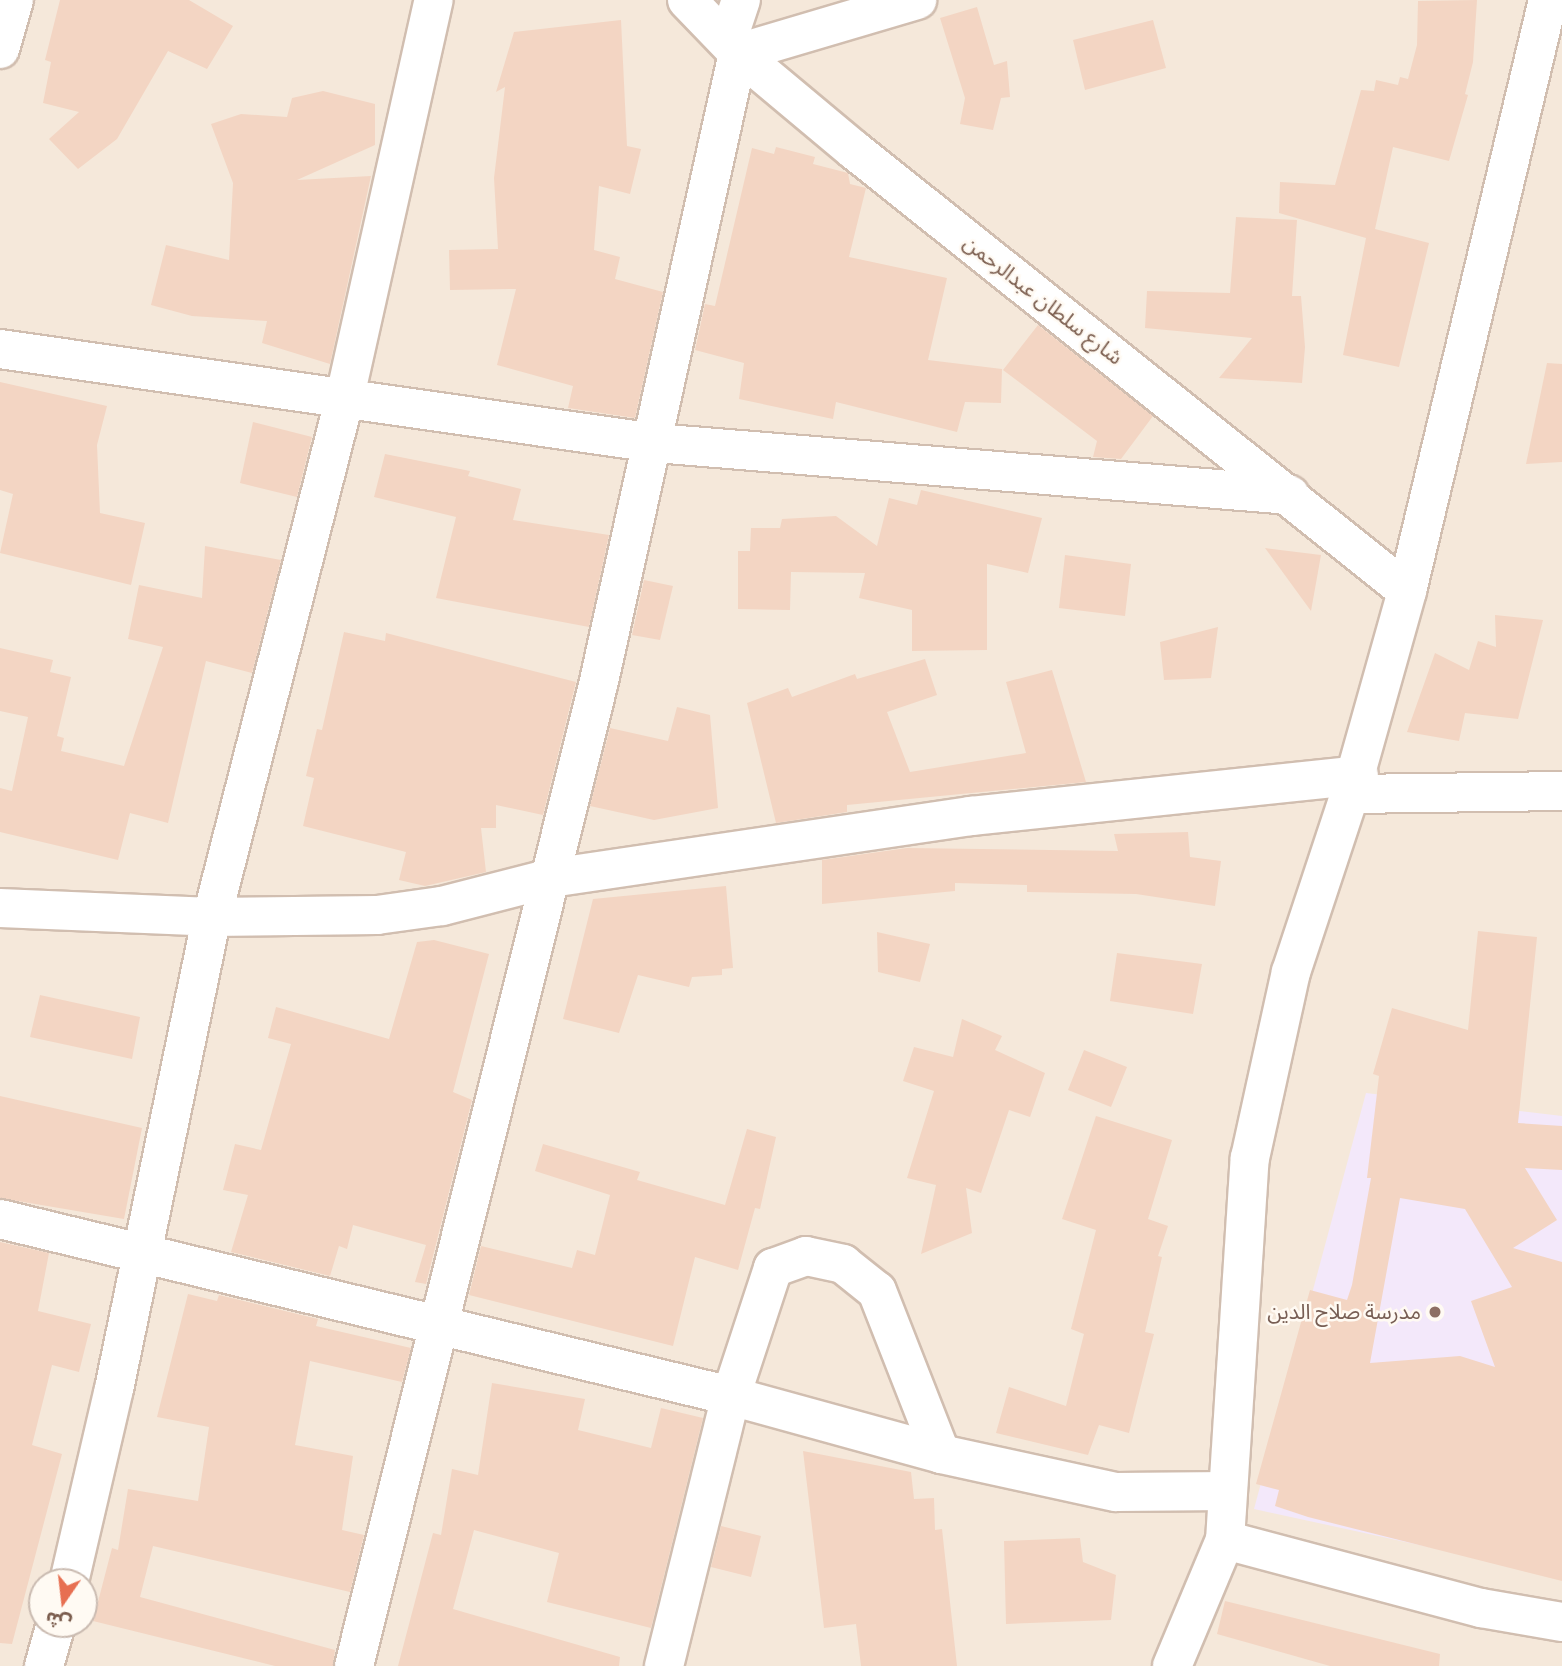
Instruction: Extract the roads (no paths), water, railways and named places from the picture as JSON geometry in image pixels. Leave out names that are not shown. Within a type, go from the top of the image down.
[{"type":"street","points":[[0,48],[14,0]]},
{"type":"street","points":[[72,1568],[142,1254],[212,917],[344,401],[434,0]]},
{"type":"street","name":"شارع سلطان عبدالرحمن","points":[[687,0],[733,46],[1407,591]]},
{"type":"street","points":[[354,1666],[551,878],[655,443],[741,0]]},
{"type":"street","points":[[733,46],[917,0]]},
{"type":"street","points":[[1172,1666],[1225,1540],[1250,1158],[1291,972],[1354,785],[1407,591],[1548,0]]},
{"type":"street","points":[[0,349],[344,401],[655,443],[1290,495]]},
{"type":"street","points":[[0,908],[212,917],[377,915],[442,906],[551,878],[971,816],[1354,785],[1562,791]]},
{"type":"street","points":[[0,1219],[731,1396],[941,1454],[1116,1492],[1228,1491]]},
{"type":"street","points":[[664,1666],[731,1396],[773,1268],[806,1256],[843,1264],[877,1291],[941,1454]]},
{"type":"street","points":[[1225,1540],[1481,1608],[1562,1622]]},
{"type":"street","points":[[44,1666],[52,1638]]},
{"type":"place","name":"مدرسة صلاح الدين","points":[[1435,1312]]}]
